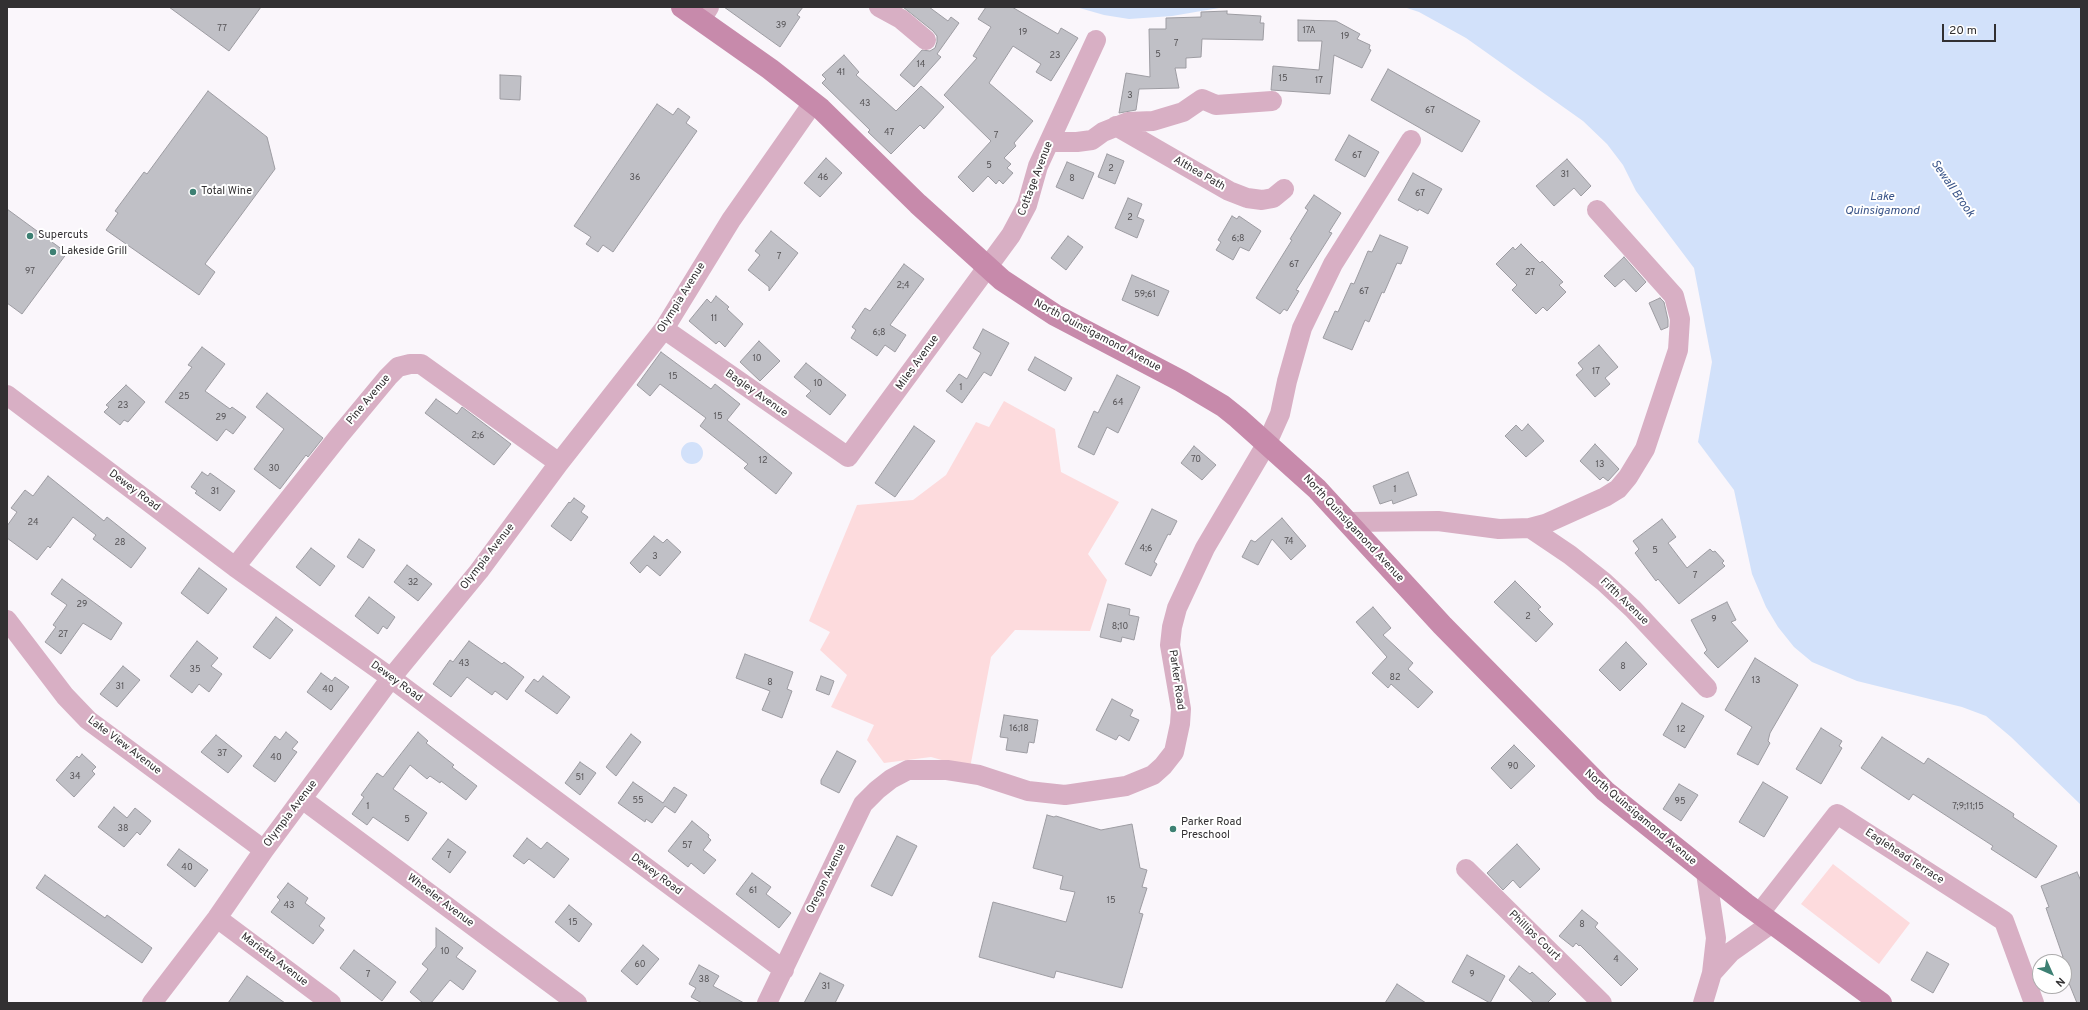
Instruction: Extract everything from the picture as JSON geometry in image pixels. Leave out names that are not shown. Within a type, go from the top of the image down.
[{"type":"main road","name":"North Quinsigamond Avenue","points":[[682,7],[705,13],[770,69],[813,103],[987,268],[1017,291],[1055,315],[1202,393],[1223,406],[1317,488],[1442,625],[1580,768],[1625,808],[1706,873],[1881,1003]]},
{"type":"street","points":[[879,7],[902,19],[926,40]]},
{"type":"street","name":"Cottage Avenue","points":[[987,268],[1022,215],[1032,192],[1038,166],[1096,40]]},
{"type":"street","points":[[1050,142],[1077,142],[1092,140],[1116,126],[1128,122],[1153,121],[1183,112],[1202,99],[1216,105],[1272,101]]},
{"type":"street","name":"Olympia Avenue","points":[[152,1003],[217,918],[264,850],[391,678],[479,571],[559,463],[664,329],[731,220],[813,103]]},
{"type":"street","name":"Althea Path","points":[[1116,126],[1229,191],[1247,198],[1262,200],[1273,198],[1284,189]]},
{"type":"street","name":"Parker Road","points":[[906,771],[932,770],[968,773],[1028,790],[1065,795],[1126,786],[1153,775],[1163,766],[1174,752],[1180,724],[1181,709],[1170,645],[1174,617],[1204,548],[1267,443],[1280,414],[1287,380],[1302,328],[1333,264],[1411,140]]},
{"type":"street","points":[[1348,522],[1438,521],[1499,529],[1530,528],[1545,524],[1605,497],[1618,489],[1628,477],[1645,449],[1678,350],[1680,319],[1674,296],[1597,210]]},
{"type":"street","name":"Miles Avenue","points":[[848,457],[987,268]]},
{"type":"street","name":"Bagley Avenue","points":[[664,329],[848,457]]},
{"type":"street","name":"Pine Avenue","points":[[235,567],[388,377],[398,367],[421,364],[430,369],[559,463]]},
{"type":"street","name":"Dewey Road","points":[[7,395],[235,567],[391,678],[784,970]]},
{"type":"street","name":"Fifth Avenue","points":[[1530,528],[1570,555],[1604,582],[1633,609],[1707,688]]},
{"type":"street","name":"Lake View Avenue","points":[[7,620],[65,696],[88,720],[264,850]]},
{"type":"street","name":"Oregon Avenue","points":[[767,1003],[863,804],[884,784],[906,771]]},
{"type":"street","name":"Wheeler Avenue","points":[[302,799],[576,1003]]},
{"type":"street","name":"Eaglehead Terrace","points":[[1766,918],[1837,814],[2004,921],[2034,1003]]},
{"type":"street","name":"Phillips Court","points":[[1466,869],[1602,1003]]},
{"type":"street","points":[[1703,1003],[1712,973],[1716,938],[1706,873]]},
{"type":"street","name":"Marietta Avenue","points":[[217,918],[331,1003]]},
{"type":"street","points":[[1712,973],[1766,918]]},
{"type":"shaded area","points":[[1004,401],[1055,429],[1061,472],[1119,502],[1088,554],[1107,580],[1090,631],[1015,630],[991,657],[970,768],[931,757],[884,763],[867,740],[874,725],[831,707],[847,675],[820,650],[830,632],[809,621],[857,505],[913,500],[946,475],[976,422],[989,427]]},
{"type":"shaded area","points":[[1833,864],[1910,923],[1879,964],[1801,904]]},
{"type":"water","points":[[1076,7],[1225,7],[1172,16],[1129,19],[1104,15]]},
{"type":"water","name":"Lake Quinsigamond","points":[[1404,7],[2081,7],[2081,805],[2011,737],[1986,716],[1962,707],[1857,681],[1812,662],[1794,647],[1778,627],[1766,607],[1752,574],[1734,490],[1698,442],[1712,362],[1694,268],[1636,191],[1623,165],[1607,144],[1583,121],[1466,38],[1419,12]]},
{"type":"water","points":[[692,442],[700,445],[703,453],[700,461],[692,464],[684,461],[681,453],[684,445]]},
{"type":"building","points":[[169,7],[261,7],[229,51]]},
{"type":"building","points":[[724,7],[803,7],[797,15],[800,17],[780,47]]},
{"type":"building","points":[[903,7],[929,7],[948,21],[951,17],[959,23],[937,54],[941,57],[914,87],[900,75],[922,50],[930,51],[935,48],[937,36],[933,31]]},
{"type":"building","points":[[986,7],[1012,7],[1058,34],[1061,28],[1078,38],[1051,81],[1036,72],[1041,64],[1013,46],[989,83],[1033,121],[1014,143],[1016,146],[1004,158],[1011,164],[1007,168],[1013,173],[1003,184],[999,180],[996,184],[988,176],[973,192],[958,177],[991,141],[944,95],[977,58],[973,56],[991,27],[978,19]]},
{"type":"building","points":[[1227,11],[1227,14],[1261,16],[1260,23],[1264,23],[1263,40],[1202,39],[1201,57],[1186,58],[1186,68],[1175,68],[1179,88],[1139,89],[1136,110],[1119,113],[1126,73],[1150,77],[1149,29],[1166,29],[1166,18],[1201,17],[1201,12]]},
{"type":"building","points":[[1298,20],[1336,21],[1360,34],[1357,39],[1370,45],[1369,49],[1371,50],[1362,68],[1334,55],[1330,94],[1271,90],[1273,66],[1319,70],[1322,41],[1298,41]]},
{"type":"building","points":[[844,55],[859,72],[856,75],[896,111],[921,86],[944,107],[924,129],[920,125],[891,154],[868,132],[870,130],[822,83],[826,79],[822,75]]},
{"type":"building","points":[[1388,69],[1480,121],[1462,152],[1371,100]]},
{"type":"building","points":[[500,75],[521,76],[520,100],[500,99]]},
{"type":"building","name":"Total Wine","points":[[208,91],[267,137],[275,169],[205,264],[215,272],[199,295],[106,230],[118,213],[115,211],[144,172],[147,174]]},
{"type":"building","points":[[657,104],[673,115],[678,108],[690,117],[686,123],[697,131],[613,252],[603,245],[598,252],[586,244],[591,237],[574,226]]},
{"type":"building","points":[[1349,135],[1379,152],[1365,177],[1335,160]]},
{"type":"building","points":[[1107,154],[1124,161],[1115,184],[1098,177]]},
{"type":"building","points":[[826,158],[842,173],[820,197],[804,183]]},
{"type":"building","points":[[1567,159],[1591,186],[1581,196],[1574,188],[1554,206],[1536,186]]},
{"type":"building","points":[[1067,162],[1094,173],[1083,199],[1056,187]]},
{"type":"building","points":[[1413,173],[1442,189],[1428,214],[1419,209],[1418,211],[1398,200]]},
{"type":"building","points":[[1314,195],[1341,213],[1329,232],[1332,233],[1296,290],[1299,291],[1287,311],[1284,309],[1280,314],[1256,298],[1292,240],[1290,239],[1308,210],[1305,208]]},
{"type":"building","points":[[1128,198],[1142,204],[1137,217],[1144,220],[1137,238],[1115,228]]},
{"type":"building","points":[[7,209],[67,253],[22,314],[7,303]]},
{"type":"building","points":[[1232,216],[1237,219],[1239,216],[1261,231],[1249,251],[1240,247],[1233,260],[1216,250],[1221,242],[1218,240]]},
{"type":"building","points":[[771,231],[798,253],[769,291],[769,287],[748,270],[760,255],[755,251]]},
{"type":"building","points":[[1380,235],[1408,247],[1401,264],[1397,263],[1369,322],[1365,320],[1352,350],[1323,338],[1335,311],[1338,312],[1351,283],[1354,284],[1368,251],[1372,252]]},
{"type":"building","points":[[1068,236],[1083,247],[1066,270],[1051,258]]},
{"type":"building","points":[[1521,244],[1540,263],[1542,261],[1563,282],[1559,285],[1566,292],[1547,311],[1543,307],[1536,314],[1512,290],[1517,285],[1496,264],[1513,247],[1515,250]]},
{"type":"building","points":[[1624,257],[1646,282],[1636,292],[1624,279],[1615,287],[1604,276]]},
{"type":"building","points":[[904,264],[924,279],[890,325],[906,335],[895,352],[885,345],[877,356],[851,338],[856,330],[852,327],[865,308],[870,311]]},
{"type":"building","points":[[1132,275],[1169,291],[1158,316],[1122,300]]},
{"type":"building","points":[[716,296],[729,307],[727,309],[743,324],[725,347],[719,341],[716,344],[689,321],[707,299],[711,303]]},
{"type":"building","points":[[1660,298],[1664,302],[1668,320],[1668,327],[1661,330],[1649,303]]},
{"type":"building","points":[[983,329],[1009,343],[991,376],[984,372],[962,403],[946,391],[959,374],[967,379],[981,353],[973,348]]},
{"type":"building","points":[[759,341],[780,361],[760,381],[740,362]]},
{"type":"building","points":[[1599,345],[1618,367],[1605,378],[1610,384],[1595,397],[1576,375],[1583,369],[1578,363]]},
{"type":"building","points":[[202,347],[225,364],[205,391],[230,409],[232,407],[246,417],[233,434],[226,429],[217,441],[165,402],[192,367],[188,365]]},
{"type":"building","points":[[661,352],[711,389],[715,384],[740,404],[727,420],[792,473],[776,494],[744,468],[748,464],[700,426],[706,418],[660,384],[650,396],[637,385]]},
{"type":"building","points":[[1035,357],[1072,378],[1065,391],[1028,370]]},
{"type":"building","points":[[806,363],[846,395],[830,415],[806,396],[811,391],[794,377]]},
{"type":"building","points":[[1117,375],[1140,387],[1118,433],[1107,427],[1094,455],[1078,447],[1094,411],[1098,413]]},
{"type":"building","points":[[126,385],[145,402],[128,422],[124,420],[120,425],[104,412],[109,407],[106,405]]},
{"type":"building","points":[[267,393],[323,438],[308,457],[306,455],[280,489],[254,469],[284,429],[256,407]]},
{"type":"building","points":[[436,399],[457,414],[462,407],[511,444],[494,465],[425,413]]},
{"type":"building","points":[[1528,424],[1544,441],[1526,457],[1505,436],[1516,425],[1522,431]]},
{"type":"building","points":[[914,426],[935,441],[895,497],[875,483]]},
{"type":"building","points":[[1595,444],[1619,469],[1608,481],[1603,477],[1600,480],[1580,461]]},
{"type":"building","points":[[1194,446],[1216,465],[1202,480],[1181,463]]},
{"type":"building","points":[[202,472],[208,476],[210,473],[235,491],[220,511],[195,493],[197,491],[191,487]]},
{"type":"building","points":[[1408,472],[1417,495],[1393,504],[1392,500],[1380,504],[1373,486]]},
{"type":"building","points":[[48,476],[104,521],[107,517],[146,548],[131,568],[93,539],[96,535],[73,517],[50,548],[48,546],[37,560],[7,538],[7,526],[17,512],[11,508],[25,490],[33,496]]},
{"type":"building","points":[[574,498],[585,506],[581,512],[588,517],[571,541],[551,526],[569,502],[570,503]]},
{"type":"building","points":[[1152,509],[1177,521],[1170,535],[1168,534],[1154,562],[1157,564],[1151,576],[1125,564]]},
{"type":"building","points":[[1282,518],[1306,546],[1291,560],[1272,539],[1258,565],[1242,557],[1251,540],[1255,542]]},
{"type":"building","points":[[1662,519],[1676,537],[1668,543],[1687,568],[1710,549],[1713,552],[1715,551],[1724,561],[1722,563],[1725,566],[1679,604],[1658,579],[1656,581],[1635,553],[1639,549],[1633,541]]},
{"type":"building","points":[[654,536],[663,543],[667,539],[681,552],[660,576],[647,565],[640,573],[630,563]]},
{"type":"building","points":[[359,539],[375,550],[363,568],[347,557]]},
{"type":"building","points":[[311,548],[335,566],[320,586],[296,567]]},
{"type":"building","points":[[407,565],[432,584],[418,601],[394,582]]},
{"type":"building","points":[[199,568],[227,589],[208,614],[181,593]]},
{"type":"building","points":[[62,579],[122,623],[111,640],[83,623],[61,654],[45,642],[56,627],[53,625],[67,605],[51,594]]},
{"type":"building","points":[[1515,581],[1541,607],[1538,609],[1553,624],[1536,642],[1494,602]]},
{"type":"building","points":[[369,597],[395,617],[387,629],[383,626],[378,634],[355,616]]},
{"type":"building","points":[[1727,602],[1736,620],[1731,622],[1748,641],[1718,668],[1704,653],[1707,650],[1691,620]]},
{"type":"building","points":[[1108,604],[1130,609],[1129,615],[1139,617],[1134,640],[1122,637],[1121,642],[1100,637]]},
{"type":"building","points":[[1373,607],[1391,628],[1383,635],[1413,663],[1408,669],[1433,692],[1418,708],[1391,684],[1388,688],[1372,673],[1387,657],[1356,622]]},
{"type":"building","points":[[276,617],[293,630],[270,659],[253,647]]},
{"type":"building","points":[[197,641],[218,658],[211,666],[222,674],[209,692],[199,684],[192,693],[170,676]]},
{"type":"building","points":[[469,641],[502,664],[504,662],[524,677],[507,700],[495,691],[492,695],[467,677],[451,697],[433,684],[450,660],[453,662]]},
{"type":"building","points":[[1626,642],[1647,664],[1620,691],[1599,670]]},
{"type":"building","points":[[745,654],[793,672],[787,689],[792,691],[782,718],[762,710],[770,691],[736,678]]},
{"type":"building","points":[[1755,658],[1798,685],[1770,733],[1768,741],[1770,743],[1758,765],[1737,754],[1752,727],[1725,710]]},
{"type":"building","points":[[123,666],[140,680],[117,707],[100,694]]},
{"type":"building","points":[[321,673],[332,681],[335,677],[349,687],[331,710],[307,692]]},
{"type":"building","points":[[543,676],[570,697],[557,714],[525,691],[534,679],[538,682]]},
{"type":"building","points":[[821,676],[834,681],[829,695],[816,690]]},
{"type":"building","points":[[1112,699],[1133,710],[1130,716],[1139,720],[1129,741],[1119,735],[1116,740],[1096,730]]},
{"type":"building","points":[[1682,703],[1704,716],[1685,748],[1663,735]]},
{"type":"building","points":[[1004,715],[1038,720],[1034,743],[1029,742],[1027,753],[1006,750],[1008,738],[1000,737]]},
{"type":"building","points":[[1821,728],[1842,741],[1839,746],[1842,748],[1821,784],[1796,769]]},
{"type":"building","points":[[286,732],[298,742],[292,749],[297,752],[275,782],[253,766],[275,736],[280,740]]},
{"type":"building","points":[[418,732],[428,741],[426,743],[454,765],[452,767],[477,786],[466,800],[441,781],[440,783],[430,776],[427,779],[410,765],[393,789],[427,813],[408,841],[373,817],[367,825],[352,814],[364,797],[361,795],[377,773],[383,777]]},
{"type":"building","points":[[631,734],[641,742],[616,776],[606,767]]},
{"type":"building","points":[[216,735],[242,756],[228,773],[201,752]]},
{"type":"building","points":[[1882,737],[1924,764],[1928,758],[2014,814],[2013,817],[2057,846],[2036,878],[1991,849],[1993,846],[1913,794],[1909,800],[1861,768]]},
{"type":"building","points":[[1514,745],[1535,766],[1511,789],[1491,768]]},
{"type":"building","points":[[837,751],[856,761],[839,793],[821,784],[821,780]]},
{"type":"building","points":[[82,754],[96,767],[92,771],[95,774],[74,797],[56,780],[77,756],[79,758]]},
{"type":"building","points":[[580,762],[596,773],[580,795],[565,783]]},
{"type":"building","points":[[633,782],[663,803],[674,787],[687,795],[675,813],[665,806],[652,823],[646,819],[645,822],[618,803]]},
{"type":"building","points":[[1763,782],[1788,797],[1764,837],[1739,822]]},
{"type":"building","points":[[1679,784],[1698,795],[1681,821],[1663,809]]},
{"type":"building","points":[[114,807],[127,818],[135,808],[151,821],[140,835],[137,832],[124,847],[98,827]]},
{"type":"building","points":[[1047,815],[1054,817],[1056,816],[1101,830],[1132,824],[1140,868],[1147,870],[1142,887],[1147,888],[1139,913],[1143,914],[1122,988],[1056,971],[1054,978],[979,957],[993,902],[1066,922],[1075,892],[1060,889],[1063,876],[1033,868]]},
{"type":"building","points":[[692,821],[709,835],[708,837],[711,840],[703,850],[716,860],[704,874],[691,863],[688,867],[668,851]]},
{"type":"building","points":[[897,836],[917,846],[892,896],[871,886]]},
{"type":"building","points":[[527,838],[541,849],[547,842],[569,859],[554,878],[529,859],[524,864],[513,856]]},
{"type":"building","points":[[448,839],[466,852],[450,873],[432,859]]},
{"type":"building","points":[[1517,844],[1540,869],[1520,888],[1513,880],[1503,890],[1487,873]]},
{"type":"building","points":[[179,849],[208,870],[195,887],[167,865]]},
{"type":"building","points":[[2077,872],[2081,881],[2081,1003],[2077,1003],[2072,991],[2072,954],[2062,954],[2046,908],[2049,907],[2041,886]]},
{"type":"building","points":[[752,873],[771,887],[766,894],[791,913],[779,928],[736,894]]},
{"type":"building","points":[[45,875],[105,918],[107,915],[152,948],[142,963],[36,888]]},
{"type":"building","points":[[288,883],[308,898],[305,903],[325,918],[319,926],[324,930],[313,944],[271,912],[280,900],[277,897]]},
{"type":"building","points":[[569,905],[592,924],[579,942],[555,922]]},
{"type":"building","points":[[1582,910],[1598,923],[1595,927],[1638,969],[1621,986],[1580,945],[1579,946],[1576,943],[1573,947],[1559,936]]},
{"type":"building","points":[[436,928],[463,948],[456,957],[476,971],[463,990],[450,980],[431,1003],[423,1003],[410,992],[428,969],[422,964],[436,947]]},
{"type":"building","points":[[643,945],[659,959],[637,985],[621,971]]},
{"type":"building","points":[[354,950],[396,982],[382,1001],[340,968]]},
{"type":"building","points":[[1927,952],[1949,964],[1933,993],[1911,980]]},
{"type":"building","points":[[1467,955],[1505,976],[1490,1003],[1452,982]]},
{"type":"building","points":[[699,965],[719,976],[713,986],[744,1003],[702,1003],[691,997],[696,988],[689,984]]},
{"type":"building","points":[[1519,966],[1530,974],[1532,972],[1556,994],[1547,1003],[1534,1003],[1509,980]]},
{"type":"building","points":[[820,973],[844,985],[835,1003],[804,1003]]},
{"type":"building","points":[[247,976],[285,1003],[228,1003]]},
{"type":"building","points":[[1397,984],[1426,1003],[1385,1003]]},
{"type":"place","name":"Total Wine","points":[[193,192]]},
{"type":"place","name":"Supercuts","points":[[30,236]]},
{"type":"place","name":"Lakeside Grill","points":[[53,252]]},
{"type":"place","name":"Parker Road Preschool","points":[[1173,829]]},
{"type":"water label","name":"Sewall Brook","points":[[1952,189]]}]
